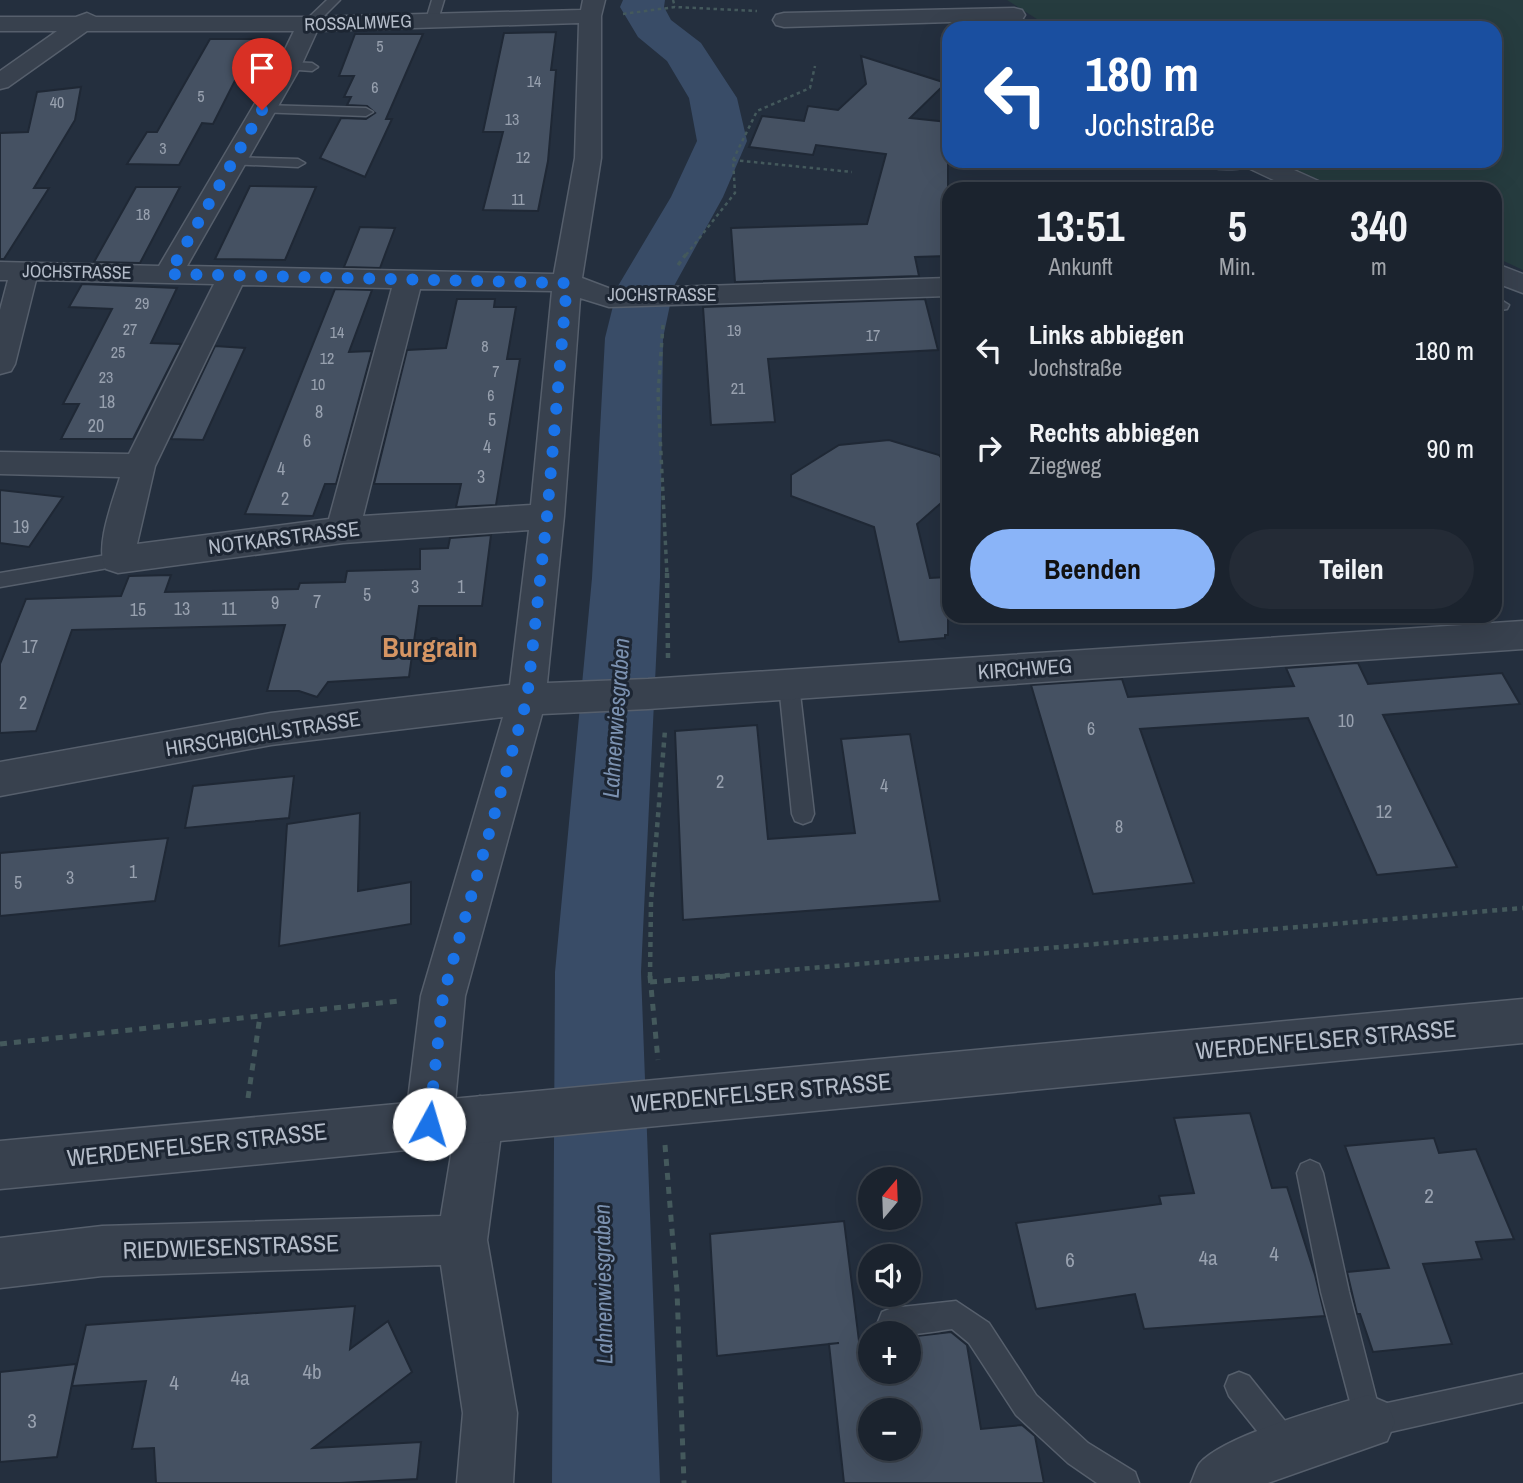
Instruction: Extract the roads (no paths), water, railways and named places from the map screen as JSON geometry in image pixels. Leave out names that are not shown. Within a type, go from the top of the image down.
[{"type":"street","points":[[0,82],[118,0]]},
{"type":"street","points":[[991,0],[1023,21]]},
{"type":"street","name":"ROSSALMWEG","points":[[0,24],[309,24],[435,10],[600,10]]},
{"type":"street","points":[[429,1124],[443,996],[527,699],[547,516],[567,283],[588,158],[600,10]]},
{"type":"street","points":[[784,20],[1014,15]]},
{"type":"street","points":[[169,274],[262,110],[300,67],[309,24]]},
{"type":"street","points":[[1268,168],[1299,182]]},
{"type":"street","points":[[0,364],[13,270]]},
{"type":"street","name":"JOCHSTRASSE","points":[[13,270],[567,283],[609,298],[942,287]]},
{"type":"street","points":[[1502,275],[1523,284]]},
{"type":"street","points":[[118,559],[139,466],[232,276]]},
{"type":"street","points":[[343,530],[408,280]]},
{"type":"street","points":[[0,463],[139,466]]},
{"type":"street","name":"NOTKARSTRASSE","points":[[118,559],[343,530],[547,516]]},
{"type":"street","name":"KIRCHWEG","points":[[527,699],[789,685],[1523,635]]},
{"type":"street","name":"HIRSCHBICHLSTRASSE","points":[[0,779],[271,729],[527,699]]},
{"type":"street","name":"WERDENFELSER STRASSE","points":[[0,1164],[1523,1021]]},
{"type":"street","points":[[480,1119],[462,1240],[490,1413],[485,1483]]},
{"type":"street","name":"RIEDWIESENSTRASSE","points":[[0,1263],[102,1251],[462,1240]]},
{"type":"street","points":[[1219,1483],[1229,1473],[1289,1448],[1368,1422]]},
{"type":"lane","points":[[309,24],[334,0]]},
{"type":"lane","points":[[262,110],[366,112]]},
{"type":"lane","points":[[233,161],[298,163]]},
{"type":"lane","points":[[0,580],[118,559]]},
{"type":"lane","points":[[789,685],[803,814]]},
{"type":"lane","points":[[1310,1173],[1335,1293],[1368,1422],[1523,1388]]},
{"type":"lane","points":[[901,1321],[956,1315],[979,1333],[1026,1405],[1078,1453],[1124,1483]]},
{"type":"lane","points":[[1239,1386],[1289,1448]]},
{"type":"waterway","name":"Lahnenwiesgraben","points":[[606,1483],[598,972],[626,578],[634,338],[646,286],[697,197],[722,141],[713,98],[685,53],[654,28],[642,7],[644,0]]},
{"type":"district","name":"Burgrain","points":[[430,647]]}]
